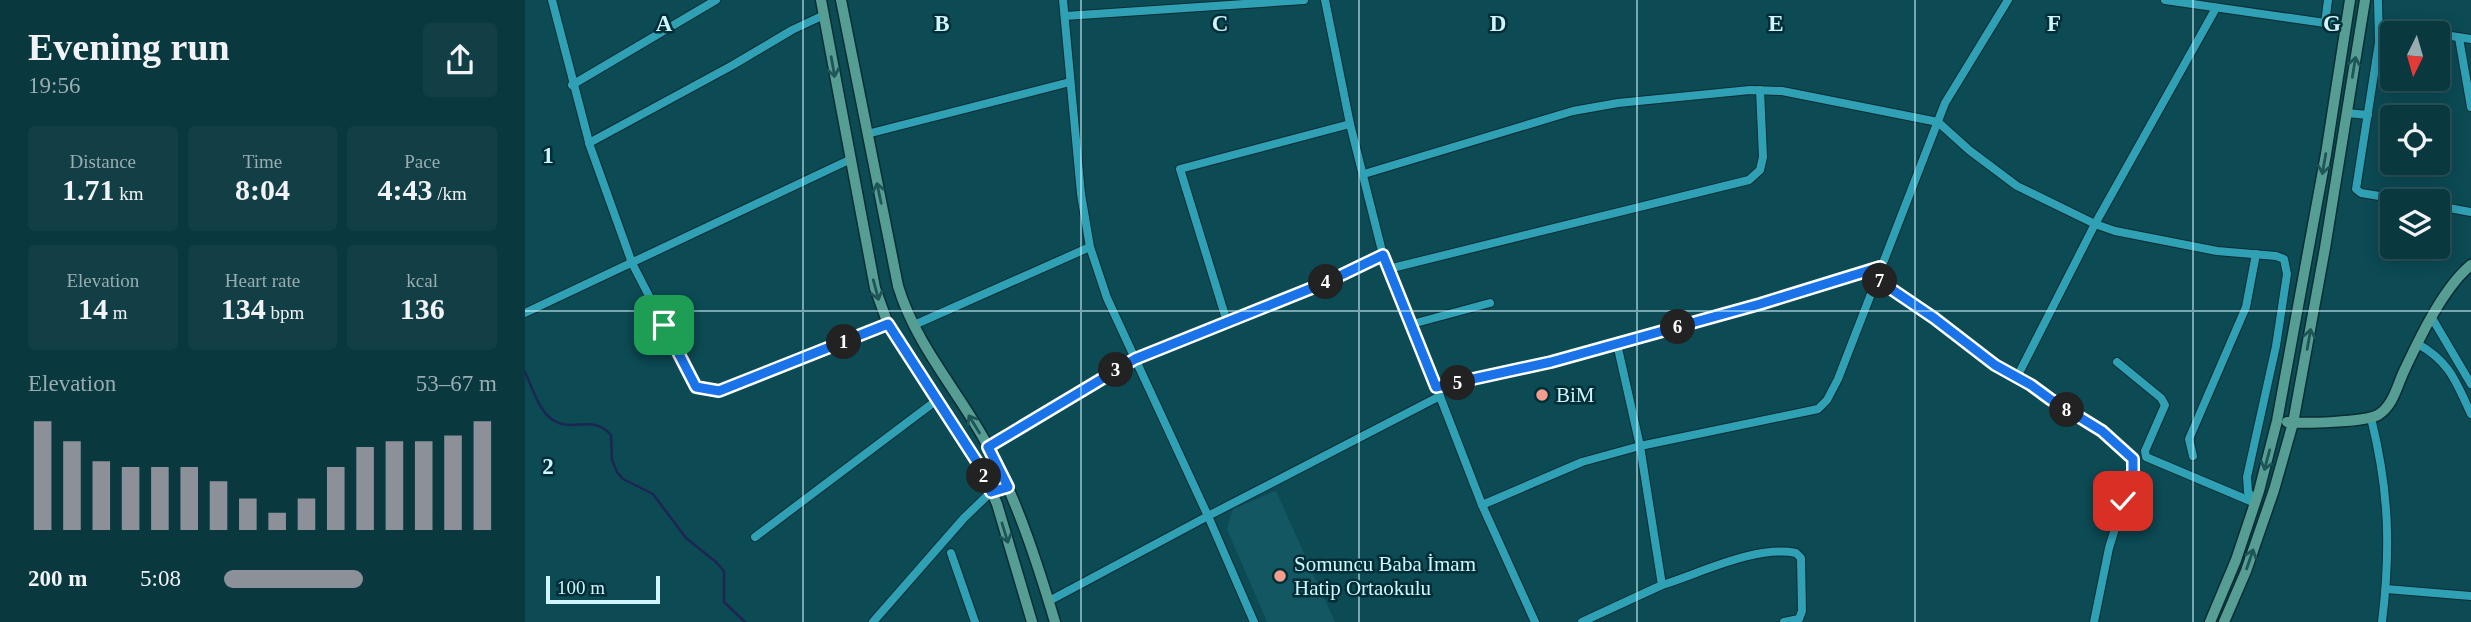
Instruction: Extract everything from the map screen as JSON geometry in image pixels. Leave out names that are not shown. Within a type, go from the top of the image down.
[{"type":"main road","points":[[821,0],[875,288],[888,324],[981,468],[1032,622]]},
{"type":"main road","points":[[841,0],[905,310],[988,447],[1008,487],[1028,536],[1055,622]]},
{"type":"main road","points":[[2210,622],[2236,560],[2277,421],[2326,154],[2350,0]]},
{"type":"main road","points":[[2224,622],[2246,571],[2274,490],[2293,423],[2365,0]]},
{"type":"main road","points":[[849,160],[871,152]]},
{"type":"main road","points":[[2277,421],[2293,423],[2371,418],[2380,414],[2390,403],[2446,291],[2471,265]]},
{"type":"street","points":[[552,0],[589,143],[632,263],[696,387],[719,391],[888,324]]},
{"type":"street","points":[[572,85],[716,0]]},
{"type":"street","points":[[1063,0],[1081,194],[1090,247],[1107,298],[1254,622]]},
{"type":"street","points":[[1065,16],[1304,0]]},
{"type":"street","points":[[1325,0],[1350,124],[1383,255],[1482,505],[1535,622]]},
{"type":"street","points":[[1482,505],[1582,462],[1640,446],[1818,409],[1827,400],[1838,379],[1875,278],[1954,85],[2008,0]]},
{"type":"street","points":[[2165,0],[2346,26]]},
{"type":"street","points":[[2325,23],[2328,0]]},
{"type":"street","points":[[2378,0],[2379,42],[2357,189],[2380,195]]},
{"type":"street","points":[[2017,377],[2095,225],[2216,8]]},
{"type":"street","points":[[589,143],[792,30],[824,15]]},
{"type":"street","points":[[2450,36],[2471,39]]},
{"type":"street","points":[[2459,37],[2471,107]]},
{"type":"street","points":[[867,134],[1070,82]]},
{"type":"street","points":[[1364,174],[1573,111],[1618,103],[1760,90],[1782,91],[1938,122],[1969,150],[2017,186],[2095,225],[2217,251],[2284,259],[2287,274],[2276,346],[2247,477],[2248,492],[2255,502]]},
{"type":"street","points":[[1388,269],[1749,180],[1760,170],[1763,157],[1760,90]]},
{"type":"street","points":[[2347,113],[2368,115]]},
{"type":"street","points":[[1227,322],[1180,169],[1350,124]]},
{"type":"street","points":[[525,313],[849,160]]},
{"type":"street","points":[[2450,208],[2471,212]]},
{"type":"street","points":[[914,325],[1090,247]]},
{"type":"street","points":[[2193,456],[2189,439],[2246,307],[2256,254]]},
{"type":"street","points":[[988,447],[1135,359],[1327,282],[1383,255]]},
{"type":"street","points":[[1436,387],[1551,362],[1880,267]]},
{"type":"street","points":[[1875,278],[1934,318],[1995,365],[2102,431],[2133,459],[2133,471],[2106,558],[2094,622]]},
{"type":"street","points":[[1412,324],[1490,303]]},
{"type":"street","points":[[2432,318],[2471,384]]},
{"type":"street","points":[[1617,344],[1640,446],[1663,585]]},
{"type":"street","points":[[2418,344],[2438,356],[2450,370],[2471,414]]},
{"type":"street","points":[[2117,362],[2161,398],[2165,405],[2145,451],[2146,457],[2255,502]]},
{"type":"street","points":[[1049,601],[1440,396]]},
{"type":"street","points":[[755,537],[937,400]]},
{"type":"street","points":[[2371,418],[2382,464],[2389,533],[2382,622]]},
{"type":"street","points":[[873,622],[991,492],[1008,487]]},
{"type":"street","points":[[1582,622],[1663,585],[1750,556],[1781,551],[1796,553],[1801,558],[1801,611],[1799,618],[1784,622]]},
{"type":"street","points":[[951,553],[975,622]]},
{"type":"street","points":[[2386,589],[2471,596]]},
{"type":"shaded area","name":"Somuncu Baba İmam Hatip Ortaokulu","points":[[1275,491],[1335,622],[1267,622],[1227,529],[1233,509]]},
{"type":"waterway","points":[[525,372],[538,401],[549,417],[565,425],[596,425],[611,435],[612,460],[617,472],[623,479],[653,494],[686,538],[724,571],[724,602],[745,622]]},
{"type":"place","name":"BiM","points":[[1542,395]]},
{"type":"place","name":"Somuncu Baba İmam Hatip Ortaokulu","points":[[1280,576]]},
{"type":"route","points":[[664,325],[696,387],[719,391],[888,324],[981,468],[991,492],[1008,487],[988,447],[1135,359],[1327,282],[1383,255],[1436,387],[1551,362],[1760,304],[1880,267],[1875,278],[1934,318],[1995,365],[2102,431],[2124,449],[2133,459],[2133,471],[2123,501]]}]
